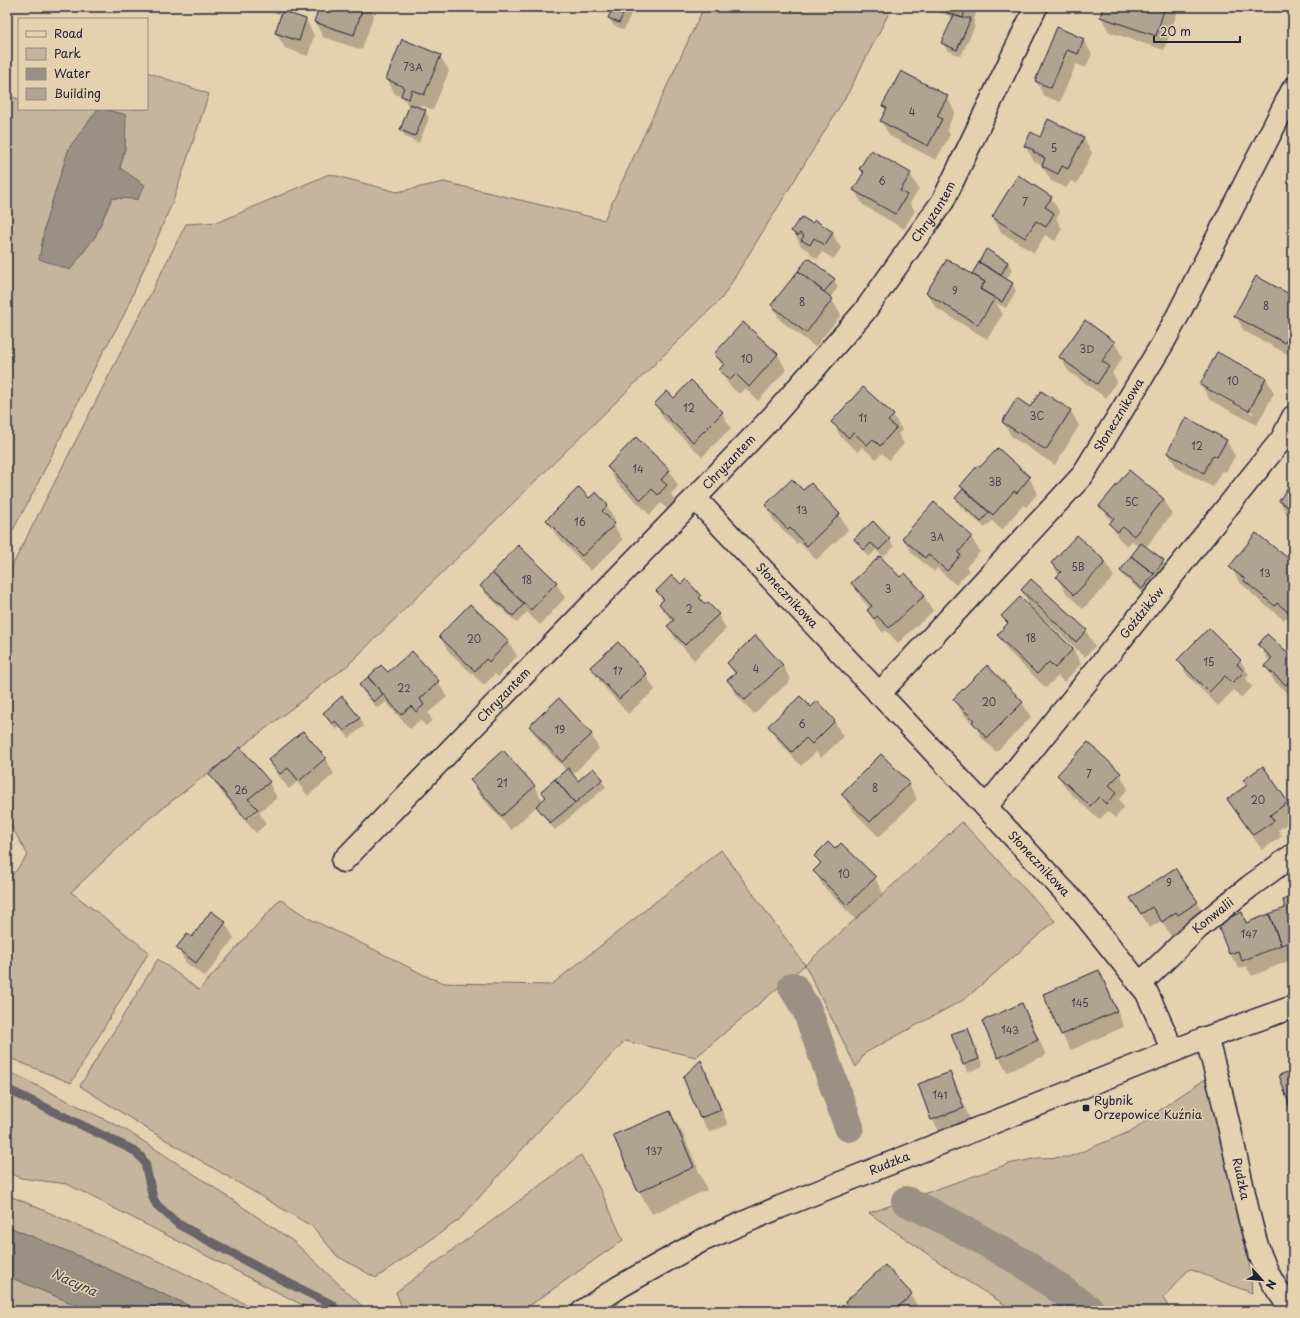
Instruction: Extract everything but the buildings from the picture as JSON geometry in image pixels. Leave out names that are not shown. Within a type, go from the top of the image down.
[{"type":"street","name":"Chryzantem","points":[[343,860],[774,415],[864,312],[943,201],[1036,7]]},
{"type":"street","name":"Słonecznikowa","points":[[879,694],[1082,476],[1163,343],[1293,89]]},
{"type":"street","name":"Goździków","points":[[986,807],[1282,439],[1293,417]]},
{"type":"street","name":"Słonecznikowa","points":[[695,498],[1075,903],[1140,984],[1151,1001],[1173,1051]]},
{"type":"street","name":"Konwalii","points":[[1140,984],[1198,928],[1249,887],[1293,855]]},
{"type":"street","name":"Rudzka","points":[[583,1311],[626,1283],[701,1241],[780,1207],[1206,1038],[1293,1007]]},
{"type":"street","name":"Rudzka","points":[[1206,1038],[1218,1074],[1258,1251],[1274,1286],[1293,1310]]},
{"type":"green space","points":[[704,7],[892,7],[848,93],[722,298],[348,665],[151,817],[71,892],[149,952],[71,1083],[7,1057],[7,882],[28,855],[7,819],[7,576],[186,224],[219,222],[329,174],[397,192],[444,182],[604,220]]},
{"type":"green space","points":[[148,72],[209,94],[173,201],[124,315],[97,363],[34,491],[7,541],[7,96],[18,99],[18,110],[97,110],[69,148],[46,221],[40,259],[95,237],[112,198],[138,199],[120,168],[125,148],[125,115],[108,110],[148,110]]},
{"type":"green space","points":[[962,822],[1055,921],[965,999],[865,1053],[856,1067],[805,965]]},
{"type":"green space","points":[[721,850],[805,965],[696,1057],[625,1041],[543,1126],[459,1220],[376,1278],[337,1256],[313,1227],[144,1127],[80,1086],[158,959],[199,990],[280,899],[308,918],[430,978],[445,983],[551,985]]},
{"type":"green space","points":[[7,1073],[16,1075],[126,1130],[200,1178],[293,1241],[366,1311],[314,1311],[67,1184],[21,1178],[7,1172]]},
{"type":"green space","points":[[1210,1076],[1247,1237],[1252,1293],[1189,1269],[1163,1298],[1171,1311],[1015,1311],[959,1276],[869,1213],[1008,1164],[1038,1158],[1069,1157],[1134,1130],[1168,1104]]},
{"type":"green space","points":[[581,1155],[602,1193],[623,1240],[522,1311],[403,1311],[396,1292]]},
{"type":"green space","points":[[7,1195],[168,1265],[259,1311],[201,1311],[88,1260],[7,1226]]},
{"type":"green space","points":[[7,1276],[91,1311],[7,1311]]},
{"type":"water","points":[[97,110],[108,110],[126,115],[125,148],[120,168],[145,185],[138,199],[112,198],[95,237],[70,270],[39,259],[46,221],[69,148]]},
{"type":"water","name":"Nacyna","points":[[7,1226],[88,1260],[201,1311],[91,1311],[7,1276]]},
{"type":"waterway","points":[[793,987],[807,1010],[849,1127]]},
{"type":"waterway","points":[[7,1089],[133,1150],[145,1163],[153,1198],[157,1205],[178,1224],[270,1274],[333,1305]]},
{"type":"waterway","points":[[906,1201],[955,1225],[1023,1263],[1091,1311]]},
{"type":"place","name":"Rybnik Orzepowice Kuźnia","points":[[1086,1108]]}]
